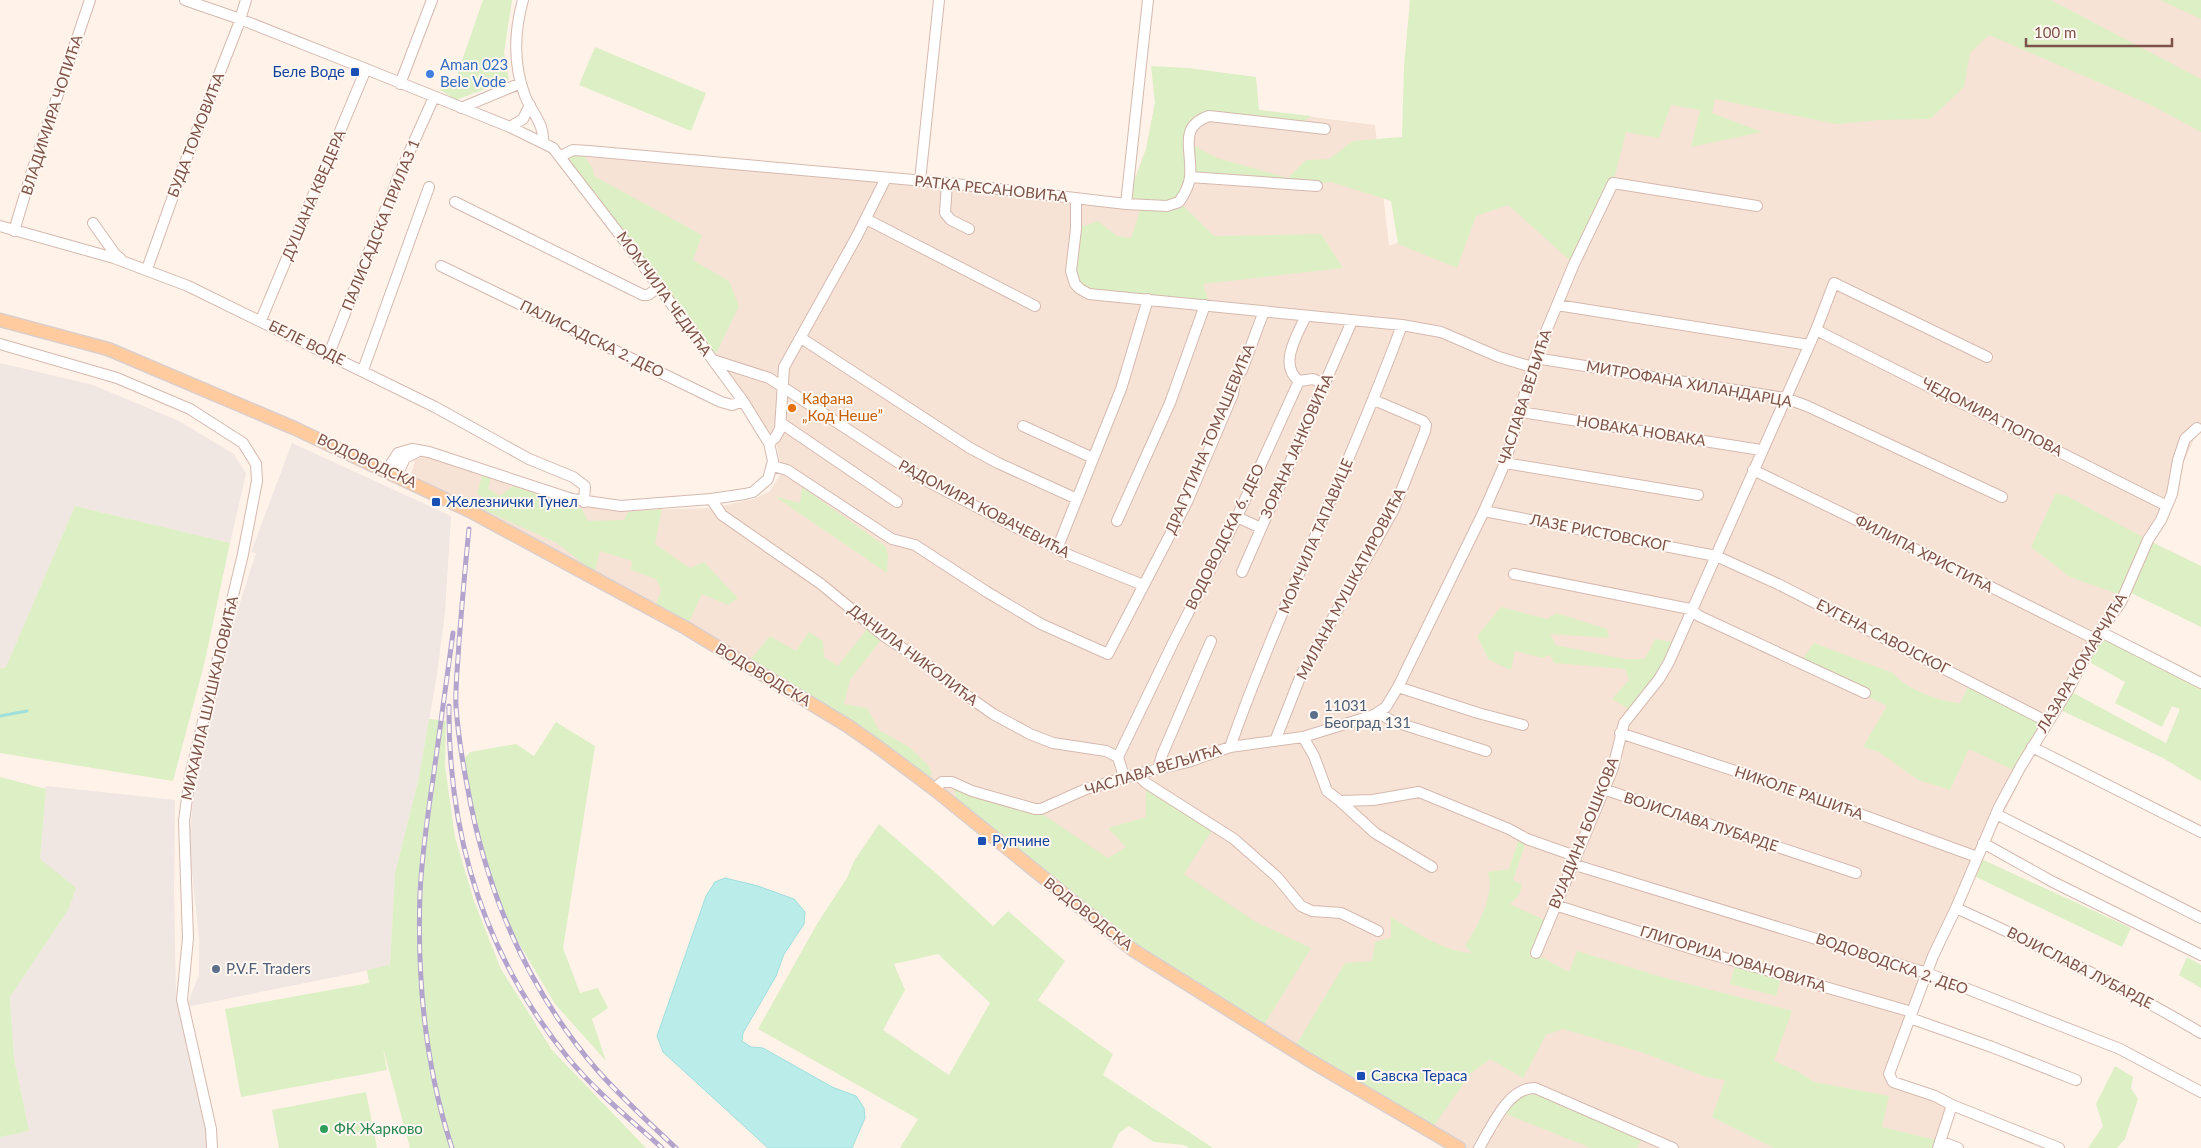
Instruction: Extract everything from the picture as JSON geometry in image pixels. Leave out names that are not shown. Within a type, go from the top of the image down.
[{"type":"main road","name":"ВОДОВОДСКА","points":[[0,320],[108,349],[191,383],[392,472],[494,523],[686,628],[848,726],[934,789],[1133,950],[1309,1060],[1459,1148]]},
{"type":"street","name":"ВЛАДИМИРА ЧОПИЋА","points":[[14,231],[32,171],[90,0]]},
{"type":"street","name":"МОМЧИЛА ЧЕДИЋА","points":[[184,0],[240,19],[366,69],[510,127],[553,148],[561,156],[743,401],[769,443],[773,455],[773,466]]},
{"type":"street","name":"БУДА ТОМОВИЋА","points":[[147,269],[246,0]]},
{"type":"street","points":[[400,84],[432,0]]},
{"type":"street","points":[[523,0],[517,24],[516,47],[521,83],[543,131],[543,142]]},
{"type":"street","points":[[920,181],[939,0]]},
{"type":"street","points":[[1126,204],[1148,0]]},
{"type":"street","name":"ДУШАНА КВЕДЕРА","points":[[261,320],[366,69]]},
{"type":"street","points":[[462,108],[521,83]]},
{"type":"street","name":"ПАЛИСАДСКА ПРИЛАЗ 1","points":[[329,354],[395,184],[434,97]]},
{"type":"street","points":[[510,127],[524,119],[530,106]]},
{"type":"street","points":[[1076,198],[1126,204],[1167,206],[1179,202],[1190,177],[1189,143],[1192,127],[1196,121],[1209,116],[1324,129]]},
{"type":"street","name":"РАТКА РЕСАНОВИЋА","points":[[561,156],[573,150],[590,150],[947,183],[1076,198],[1076,229],[1071,271],[1075,284],[1089,294],[1402,325],[1441,332],[1499,358],[1534,363]]},
{"type":"street","points":[[1190,177],[1317,186]]},
{"type":"street","points":[[769,443],[778,434],[781,423],[784,367],[866,219],[886,178]]},
{"type":"street","points":[[947,183],[945,213],[951,220],[969,229]]},
{"type":"street","name":"ЧАСЛАВА ВЕЉИЋА","points":[[934,789],[942,782],[952,782],[972,791],[1035,809],[1041,808],[1086,789],[1124,777],[1188,762],[1230,746],[1275,742],[1303,737],[1379,713],[1386,707],[1398,687],[1484,511],[1505,463],[1534,363],[1602,201],[1613,183],[1757,206]]},
{"type":"street","points":[[362,370],[429,187]]},
{"type":"street","points":[[456,202],[643,295],[648,295],[659,287]]},
{"type":"street","points":[[866,219],[1035,306]]},
{"type":"street","points":[[93,223],[115,254],[124,261]]},
{"type":"street","name":"БЕЛЕ ВОДЕ","points":[[0,226],[147,269],[261,320],[435,407],[529,459],[582,483],[586,490],[584,502]]},
{"type":"street","name":"ПАЛИСАДСКА 2. ДЕО","points":[[440,266],[721,402],[732,405],[743,401]]},
{"type":"street","name":"ВУЈАДИНА БОШКОВА","points":[[1536,953],[1613,768],[1620,733],[1632,711],[1660,679],[1816,330],[1834,283],[1988,357]]},
{"type":"street","points":[[1056,549],[1121,389],[1148,299]]},
{"type":"street","points":[[1117,521],[1170,403],[1205,305]]},
{"type":"street","points":[[1557,305],[1809,345]]},
{"type":"street","name":"ДРАГУТИНА ТОМАШЕВИЋА","points":[[773,466],[787,470],[892,539],[915,545],[987,592],[1041,624],[1108,654],[1186,502],[1232,394],[1236,376],[1244,364],[1264,311]]},
{"type":"street","points":[[1306,316],[1290,355],[1292,372],[1299,381],[1313,379],[1324,384]]},
{"type":"street","name":"ЗОРАНА ЈАНКОВИЋА","points":[[1242,572],[1352,321]]},
{"type":"street","name":"МОМЧИЛА ТАПАВИЦЕ","points":[[1230,746],[1261,663],[1374,400],[1402,325]]},
{"type":"street","name":"ЧЕДОМИРА ПОПОВА","points":[[1816,330],[2167,506]]},
{"type":"street","points":[[801,338],[970,448],[1077,499]]},
{"type":"street","name":"МИХАИЛА ШУШКАЛОВИЋА","points":[[0,344],[117,378],[157,394],[190,409],[243,443],[254,458],[257,474],[250,516],[190,776],[184,821],[188,938],[182,1000],[211,1129],[212,1148]]},
{"type":"street","name":"РАДОМИРА КОВАЧЕВИЋА","points":[[713,360],[760,373],[925,480],[1056,549],[1096,568],[1143,585]]},
{"type":"street","name":"МИТРОФАНА ХИЛАНДАРЦА","points":[[1534,363],[1785,398],[1807,406],[2002,497]]},
{"type":"street","name":"ВОДОВОДСКА 6. ДЕО","points":[[1118,757],[1237,517],[1299,381]]},
{"type":"street","name":"МИЛАНА МУШКАТИРОВИЋА","points":[[1275,742],[1301,675],[1394,509],[1425,431],[1426,425],[1423,421],[1374,400]]},
{"type":"street","name":"НОВАКА НОВАКА","points":[[1521,412],[1761,450]]},
{"type":"street","points":[[781,423],[897,502]]},
{"type":"street","points":[[1023,426],[1093,458]]},
{"type":"street","name":"ЛАЗАРА КОМАРЧИЋА","points":[[1952,1105],[1935,1096],[1892,1082],[1890,1079],[1892,1068],[1911,1015],[1927,973],[1996,814],[2032,747],[2068,690],[2098,636],[2121,602],[2148,540],[2172,494],[2178,460],[2185,439],[2197,428]]},
{"type":"street","points":[[392,472],[398,453],[405,450],[420,450],[463,462],[542,490],[584,502],[621,506],[735,497],[753,492],[768,479],[773,466]]},
{"type":"street","points":[[1505,463],[1698,495]]},
{"type":"street","name":"ФИЛИПА ХРИСТИЋА","points":[[1753,470],[2098,636],[2201,683]]},
{"type":"street","name":"ДАНИЛА НИКОЛИЋА","points":[[711,499],[722,515],[814,579],[877,630],[928,664],[965,695],[993,714],[1030,734],[1053,743],[1106,751],[1118,757]]},
{"type":"street","name":"ЛАЗЕ РИСТОВСКОГ","points":[[1484,511],[1716,556]]},
{"type":"street","points":[[1237,517],[1261,528]]},
{"type":"street","name":"ЕУГЕНА САВОЈСКОГ","points":[[1716,556],[1804,598],[2048,722]]},
{"type":"street","points":[[1514,574],[1690,609],[1699,616],[1865,694]]},
{"type":"street","points":[[1158,769],[1162,755],[1212,641]]},
{"type":"street","points":[[1398,687],[1478,713],[1524,725]]},
{"type":"street","points":[[1379,713],[1392,721],[1486,751]]},
{"type":"street","name":"НИКОЛЕ РАШИЋА","points":[[1620,733],[1802,793],[1977,857]]},
{"type":"street","points":[[1303,737],[1314,756],[1327,791],[1375,833],[1432,867]]},
{"type":"street","points":[[2032,747],[2201,832]]},
{"type":"street","points":[[1118,757],[1124,777]]},
{"type":"street","points":[[1137,774],[1146,783],[1234,839],[1277,878],[1302,906],[1312,911],[1341,913],[1378,931]]},
{"type":"street","name":"ВОЈИСЛАВА ЛУБАРДЕ","points":[[1603,789],[1856,873]]},
{"type":"street","name":"ВОДОВОДСКА 2. ДЕО","points":[[1340,801],[1373,800],[1419,792],[1509,829],[1574,860],[1927,973],[2120,1049],[2201,1092]]},
{"type":"street","points":[[1996,814],[2201,918]]},
{"type":"street","points":[[1983,844],[2053,882],[2201,955]]},
{"type":"street","name":"ГЛИГОРИЈА ЈОВАНОВИЋА","points":[[1555,905],[1911,1015],[2076,1080]]},
{"type":"street","name":"ВОЈИСЛАВА ЛУБАРДЕ","points":[[1956,908],[2099,976],[2155,1005],[2201,1033]]},
{"type":"street","points":[[1479,1148],[1516,1092],[1525,1088],[1535,1088],[1673,1148]]},
{"type":"street","points":[[1958,1148],[1939,1145],[1952,1105],[2059,1148]]},
{"type":"shaded area","name":"Рупчине","points":[[1681,0],[2201,0],[2201,424],[2125,590],[2048,722],[1927,973],[1890,1078],[1952,1105],[1936,1148],[1458,1148],[1175,978],[808,702],[410,478],[415,460],[424,456],[584,506],[613,511],[712,508],[754,499],[770,491],[782,472],[776,441],[561,156],[698,162],[1125,204],[1146,149],[1155,103],[1259,110],[1375,125],[1389,246],[1566,178]]},
{"type":"shaded area","points":[[0,363],[93,385],[179,421],[234,454],[246,474],[230,543],[75,506],[6,667],[0,669]]},
{"type":"shaded area","points":[[292,443],[451,516],[445,612],[437,674],[419,777],[395,873],[390,966],[186,1007],[199,975],[199,939],[189,842],[194,792],[232,628],[256,553],[251,552]]},
{"type":"shaded area","points":[[46,786],[175,800],[176,996],[206,1128],[207,1148],[0,1148],[0,1137],[29,1131],[14,1058],[10,997],[68,910],[40,860]]},
{"type":"green space","points":[[483,0],[512,0],[504,53],[509,80],[456,100],[439,89],[456,78]]},
{"type":"green space","points":[[1410,0],[2051,0],[2201,79],[2201,132],[2151,105],[1989,35],[1970,53],[1964,87],[1930,119],[1879,120],[1836,124],[1715,99],[1712,113],[1762,132],[1691,147],[1700,110],[1671,105],[1659,138],[1626,132],[1613,183],[1574,264],[1508,205],[1476,216],[1457,268],[1398,244],[1391,201],[1331,182],[1294,186],[1190,177],[1179,202],[1214,236],[1321,234],[1343,268],[1203,284],[1209,302],[1261,305],[1255,310],[1089,294],[1075,284],[1076,229],[1098,221],[1117,236],[1131,238],[1142,205],[1126,204],[1146,149],[1155,103],[1151,66],[1188,68],[1256,77],[1259,110],[1311,116],[1297,126],[1209,116],[1196,121],[1189,143],[1217,158],[1288,178],[1306,160],[1329,159],[1353,141],[1402,137],[1404,66]]},
{"type":"green space","points":[[2160,0],[2201,0],[2201,19]]},
{"type":"green space","points":[[595,47],[706,93],[691,131],[579,85]]},
{"type":"green space","points":[[580,150],[593,169],[594,176],[702,235],[693,260],[729,281],[739,306],[713,360],[561,156]]},
{"type":"green space","points":[[482,475],[491,477],[488,489],[500,496],[513,486],[582,509],[588,521],[624,520],[628,512],[662,509],[655,544],[690,568],[704,562],[738,598],[728,605],[702,594],[686,628],[654,611],[661,590],[656,579],[631,570],[632,561],[600,551],[593,579],[578,570],[581,562],[557,543],[486,511],[479,506],[482,497],[477,494]]},
{"type":"green space","points":[[802,487],[885,546],[888,555],[887,573],[774,496],[800,503]]},
{"type":"green space","points":[[2056,493],[2067,496],[2201,566],[2201,627],[2125,590],[2144,549],[2118,594],[2070,577],[2031,547]]},
{"type":"green space","points":[[75,506],[230,543],[204,665],[173,781],[0,753],[0,669],[6,667]]},
{"type":"green space","points":[[1501,607],[1547,619],[1556,613],[1607,629],[1609,638],[1550,634],[1556,645],[1624,659],[1645,659],[1655,639],[1677,643],[1669,662],[1632,711],[1612,699],[1629,680],[1625,669],[1554,663],[1550,655],[1542,658],[1515,651],[1511,670],[1489,660],[1477,636]]},
{"type":"green space","points":[[870,625],[884,636],[850,680],[844,704],[867,708],[879,730],[909,747],[928,765],[932,773],[926,783],[746,665],[770,636],[796,651],[809,632],[823,641],[824,657],[838,666]]},
{"type":"green space","points":[[2101,632],[2201,683],[2201,781],[2163,758],[2056,708],[2068,690],[2166,743],[2180,709],[2172,706],[2162,727],[2115,703],[2125,682],[2084,659]]},
{"type":"green space","points":[[1814,643],[1893,673],[1914,689],[1943,700],[1960,703],[1971,681],[2048,722],[2018,772],[1969,749],[1950,790],[1918,780],[1879,752],[1863,747],[1887,706],[1800,663]]},
{"type":"green space","points":[[429,719],[446,721],[445,766],[455,837],[474,901],[501,969],[552,1050],[646,1148],[410,1148],[383,1048],[387,1070],[241,1097],[225,1009],[369,983],[367,970],[390,965],[395,873],[419,777]]},
{"type":"green space","points":[[556,722],[595,746],[563,948],[580,993],[598,988],[608,1008],[592,1019],[606,1061],[555,1004],[505,920],[490,883],[478,842],[463,760],[470,752],[516,744],[534,756]]},
{"type":"green space","points":[[0,777],[46,789],[40,859],[76,888],[68,910],[10,997],[14,1058],[29,1131],[0,1137]]},
{"type":"green space","points":[[952,782],[1035,809],[1108,858],[1126,847],[1108,828],[1146,817],[1146,783],[1214,827],[1184,874],[1256,922],[1311,948],[1261,1030],[1193,988],[960,811]]},
{"type":"green space","points":[[879,824],[993,926],[1008,911],[1065,961],[1038,1000],[1113,1054],[1103,1075],[1213,1148],[1189,1148],[1184,1145],[1154,1142],[1129,1126],[1119,1133],[1112,1148],[900,1148],[918,1119],[758,1029],[817,924],[847,878],[854,861]],"holes":[[[938,954],[990,1003],[949,1075],[883,1030],[905,990],[894,964]]]},
{"type":"green space","points":[[1520,835],[1527,839],[1513,880],[1522,885],[1519,895],[1510,904],[1549,922],[1536,954],[1569,972],[1577,951],[1662,977],[1792,1011],[1774,1061],[1797,1071],[1814,1082],[1889,1096],[1882,1127],[1940,1141],[1957,1148],[1774,1148],[1712,1117],[1725,1080],[1706,1077],[1644,1053],[1563,1029],[1546,1035],[1523,1078],[1490,1059],[1471,1073],[1431,1130],[1293,1050],[1345,963],[1372,961],[1375,942],[1391,938],[1391,917],[1440,945],[1472,953],[1465,946],[1484,910],[1489,891],[1490,881],[1488,872],[1509,869]]},
{"type":"green space","points":[[1977,857],[2131,928],[2122,947],[1970,874]]},
{"type":"green space","points":[[2187,957],[2201,965],[2201,988],[2179,975]]},
{"type":"green space","points":[[1736,961],[1782,974],[1776,996],[1730,984]]},
{"type":"green space","points":[[2115,1066],[2133,1077],[2131,1088],[2138,1099],[2125,1139],[2117,1148],[2088,1148],[2103,1126],[2096,1104]]},
{"type":"green space","points":[[1525,1088],[1644,1135],[1637,1148],[1591,1148],[1501,1112]]},
{"type":"green space","name":"ФК Жарково","points":[[366,1092],[377,1148],[279,1148],[272,1110]]},
{"type":"water","points":[[725,878],[758,886],[794,899],[805,912],[804,924],[784,954],[776,976],[743,1033],[742,1041],[751,1047],[763,1048],[832,1087],[856,1096],[864,1108],[865,1118],[852,1148],[768,1148],[663,1052],[657,1036],[706,896],[715,882]]},
{"type":"waterway","points":[[0,716],[27,711]]},
{"type":"railway","points":[[469,529],[456,683],[456,707],[467,785],[485,863],[498,901],[530,972],[572,1039],[617,1091],[676,1148]]},
{"type":"railway","points":[[452,1148],[435,1086],[429,1054],[422,990],[419,925],[427,817],[453,633]]},
{"type":"railway","points":[[449,706],[450,754],[464,848],[477,893],[494,937],[515,979],[540,1020],[569,1059],[602,1094],[662,1148]]},
{"type":"place","name":"Беле Воде","points":[[355,72]]},
{"type":"place","name":"Aman 023 Bele Vode","points":[[430,74]]},
{"type":"place","name":"Кафана „Код Неше”","points":[[792,408]]},
{"type":"place","name":"Железнички Тунел","points":[[436,502]]},
{"type":"place","name":"11031 Београд 131","points":[[1314,715]]},
{"type":"place","name":"Рупчине","points":[[982,841]]},
{"type":"place","name":"P.V.F. Traders","points":[[216,969]]},
{"type":"place","name":"Савска Тераса","points":[[1361,1076]]},
{"type":"place","name":"ФК Жарково","points":[[324,1129]]}]
